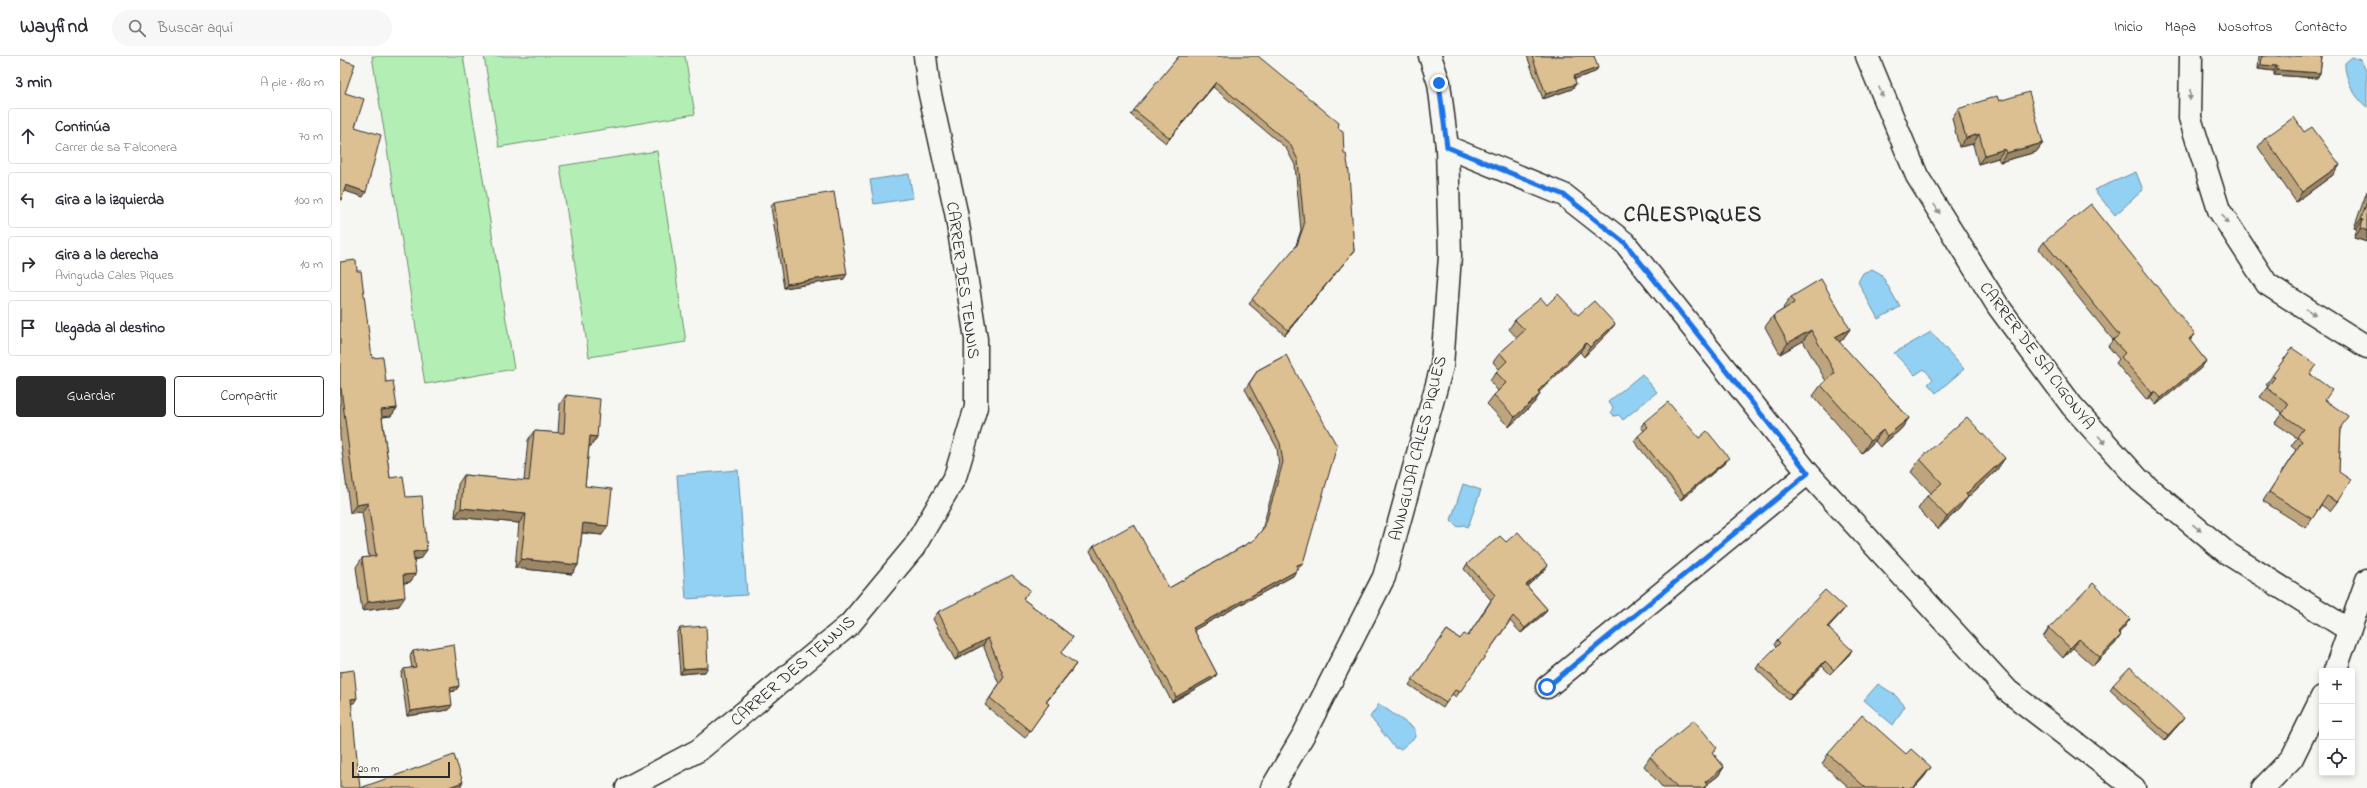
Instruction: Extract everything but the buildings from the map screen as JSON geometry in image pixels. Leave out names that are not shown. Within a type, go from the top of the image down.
[{"type":"street","name":"CARRER DES TENNIS","points":[[627,788],[699,750],[850,624],[914,547],[955,477],[976,407],[976,339],[956,212],[928,90],[925,56]]},
{"type":"street","name":"AVINGUDA CALES PIQUES","points":[[1272,788],[1304,734],[1384,578],[1442,366],[1450,256],[1447,147],[1439,83],[1430,56]]},
{"type":"street","name":"CARRER DE SA CIGONYA","points":[[1867,56],[1917,176],[1998,306],[2072,406],[2140,481],[2227,553],[2349,630]]},
{"type":"street","points":[[2191,56],[2190,118],[2219,210],[2267,284],[2367,347]]},
{"type":"street","points":[[1447,147],[1564,195],[1625,243],[1808,473],[2008,691],[2134,788]]},
{"type":"street","points":[[1547,687],[1808,473]]},
{"type":"street","points":[[2336,668],[2367,580]]},
{"type":"street","points":[[2262,788],[2292,758],[2319,703]]},
{"type":"green space","points":[[372,56],[463,56],[514,369],[425,384]]},
{"type":"green space","points":[[484,56],[685,56],[695,114],[499,147]]},
{"type":"green space","points":[[657,151],[686,342],[589,357],[560,166]]},
{"type":"water","points":[[2352,57],[2361,60],[2367,73],[2367,107],[2358,99],[2348,81],[2345,63]]},
{"type":"water","points":[[2136,172],[2143,190],[2115,215],[2094,190]]},
{"type":"water","points":[[909,174],[913,198],[874,204],[870,180]]},
{"type":"water","points":[[1872,269],[1881,274],[1900,307],[1878,319],[1858,282],[1863,273]]},
{"type":"water","points":[[1931,332],[1964,369],[1936,393],[1928,384],[1933,379],[1924,369],[1915,375],[1894,353]]},
{"type":"water","points":[[1642,374],[1657,392],[1623,420],[1619,415],[1614,416],[1611,412],[1613,407],[1608,402]]},
{"type":"water","points":[[738,470],[747,595],[686,599],[677,475]]},
{"type":"water","points":[[1463,484],[1481,490],[1468,527],[1463,525],[1458,527],[1451,520]]},
{"type":"water","points":[[1878,684],[1894,694],[1905,706],[1893,725],[1864,700]]},
{"type":"water","points":[[1379,704],[1415,729],[1415,737],[1401,749],[1395,748],[1370,717]]},
{"type":"district","name":"CALESPIQUES","points":[[1693,214]]},
{"type":"route","points":[[1439,83],[1447,147],[1564,195],[1625,243],[1808,473],[1547,687]]}]
